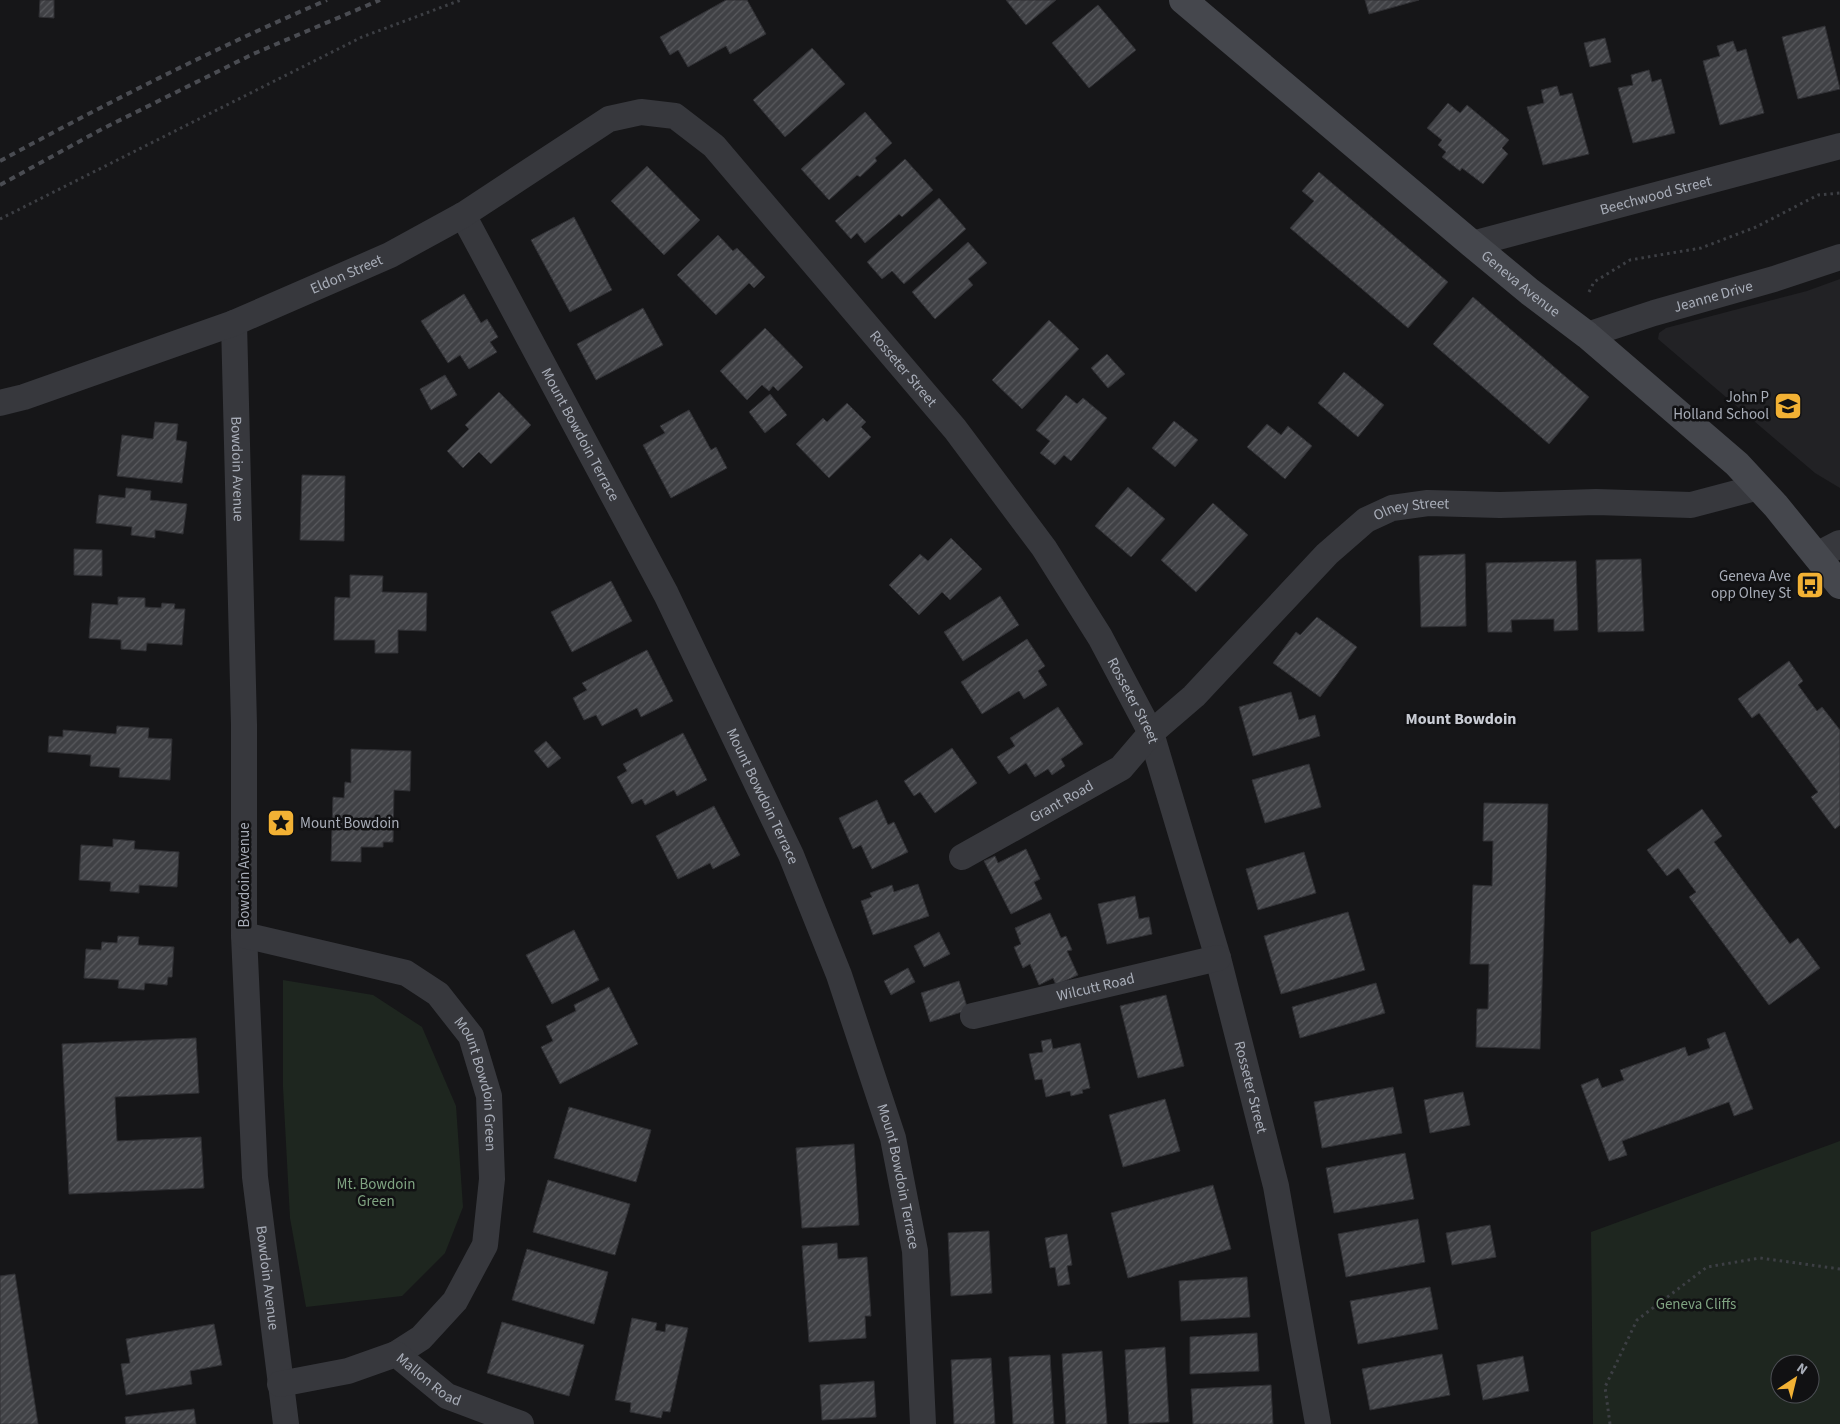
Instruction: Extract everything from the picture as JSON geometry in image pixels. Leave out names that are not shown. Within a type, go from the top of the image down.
[{"type":"main road","name":"Geneva Avenue","points":[[1183,0],[1530,292],[1587,334],[1737,464],[1758,487],[1829,550],[1840,585]]},
{"type":"street","name":"Eldon Street","points":[[0,403],[24,397],[234,323],[390,255],[463,215],[609,119],[641,112],[672,116]]},
{"type":"street","name":"Rosseter Street","points":[[672,116],[714,146],[955,429],[1044,548],[1100,637],[1151,734],[1218,958],[1276,1186],[1318,1424]]},
{"type":"street","name":"Beechwood Street","points":[[1472,244],[1840,146]]},
{"type":"street","name":"Mount Bowdoin Terrace","points":[[463,215],[666,594],[791,855],[839,975],[893,1138],[911,1232],[914,1251],[923,1424]]},
{"type":"street","name":"Jeanne Drive","points":[[1587,334],[1840,257]]},
{"type":"street","name":"Bowdoin Avenue","points":[[234,323],[244,726],[244,935],[255,1177],[286,1424]]},
{"type":"street","name":"Olney Street","points":[[1151,734],[1194,696],[1327,554],[1366,520],[1392,508],[1428,503],[1500,505],[1596,502],[1691,505],[1758,487]]},
{"type":"street","name":"Grant Road","points":[[962,857],[1121,768],[1151,734]]},
{"type":"street","name":"Mount Bowdoin Green","points":[[244,935],[406,973],[438,994],[471,1036],[489,1096],[492,1179],[485,1245],[455,1301],[421,1338],[396,1354]]},
{"type":"street","name":"Wilcutt Road","points":[[972,1016],[1218,958]]},
{"type":"street","name":"Mallon Road","points":[[280,1384],[348,1371],[396,1354],[447,1396],[521,1424]]},
{"type":"path","points":[[0,219],[362,37],[462,0]]},
{"type":"path","points":[[1589,292],[1594,282],[1630,260],[1701,248],[1756,227],[1818,196],[1840,193]]},
{"type":"path","points":[[1610,1424],[1605,1387],[1637,1320],[1707,1267],[1760,1258],[1840,1269]]},
{"type":"shaded area","name":"John P Holland School","points":[[1840,279],[1840,488],[1815,473],[1658,339],[1659,333],[1666,328],[1807,291]]},
{"type":"green space","name":"Mt. Bowdoin Green","points":[[283,980],[373,995],[422,1027],[456,1106],[463,1207],[445,1253],[402,1296],[306,1307],[290,1218],[283,1087]]},
{"type":"green space","name":"Geneva Cliffs","points":[[1840,1141],[1840,1424],[1593,1424],[1591,1232]]},
{"type":"building","points":[[40,0],[54,0],[54,18],[39,17]]},
{"type":"building","points":[[726,0],[747,0],[766,34],[730,54],[726,46],[688,67],[678,50],[670,55],[660,37]]},
{"type":"building","points":[[1006,0],[1056,0],[1026,25]]},
{"type":"building","points":[[1365,0],[1419,0],[1369,14]]},
{"type":"building","points":[[1098,5],[1136,50],[1089,88],[1052,43]]},
{"type":"building","points":[[1825,26],[1840,89],[1798,99],[1782,37]]},
{"type":"building","points":[[1605,38],[1611,62],[1590,67],[1584,43]]},
{"type":"building","points":[[1733,41],[1737,52],[1746,49],[1764,113],[1720,125],[1703,61],[1720,56],[1717,46]]},
{"type":"building","points":[[812,48],[845,84],[785,137],[753,100]]},
{"type":"building","points":[[1649,70],[1652,82],[1661,79],[1675,133],[1633,143],[1618,88],[1633,85],[1631,75]]},
{"type":"building","points":[[1557,86],[1560,96],[1572,93],[1589,154],[1543,165],[1527,107],[1544,103],[1541,90]]},
{"type":"building","points":[[1448,103],[1460,113],[1467,105],[1509,140],[1502,148],[1508,154],[1483,184],[1462,168],[1460,171],[1442,157],[1446,152],[1438,145],[1442,140],[1427,128]]},
{"type":"building","points":[[865,112],[892,143],[875,158],[877,161],[860,177],[857,175],[829,200],[801,169]]},
{"type":"building","points":[[905,159],[933,190],[902,217],[899,214],[865,243],[857,233],[851,239],[835,221]]},
{"type":"building","points":[[647,166],[700,220],[664,255],[611,201]]},
{"type":"building","points":[[1319,172],[1448,282],[1408,328],[1290,228],[1314,201],[1302,191]]},
{"type":"building","points":[[939,198],[966,229],[904,284],[892,271],[882,279],[867,262]]},
{"type":"building","points":[[574,217],[612,290],[570,312],[531,240]]},
{"type":"building","points":[[718,235],[733,251],[737,248],[765,277],[754,288],[749,283],[716,315],[677,275]]},
{"type":"building","points":[[968,242],[987,263],[968,279],[973,285],[935,319],[912,292]]},
{"type":"building","points":[[464,294],[481,323],[487,319],[498,337],[490,342],[497,352],[469,369],[460,355],[448,363],[421,321]]},
{"type":"building","points":[[1473,297],[1589,397],[1549,444],[1433,344]]},
{"type":"building","points":[[643,308],[663,345],[596,380],[577,344]]},
{"type":"building","points":[[1049,320],[1079,349],[1022,409],[992,380]]},
{"type":"building","points":[[765,328],[803,367],[778,391],[773,386],[769,391],[762,385],[747,400],[720,371]]},
{"type":"building","points":[[1107,354],[1125,374],[1108,388],[1091,368]]},
{"type":"building","points":[[1344,372],[1384,405],[1358,437],[1318,403]]},
{"type":"building","points":[[445,375],[457,395],[431,410],[420,389]]},
{"type":"building","points":[[499,392],[531,425],[491,464],[479,452],[463,468],[447,451],[469,429],[465,425]]},
{"type":"building","points":[[770,394],[787,415],[765,433],[749,412]]},
{"type":"building","points":[[1066,395],[1077,404],[1083,398],[1107,418],[1071,461],[1064,455],[1055,465],[1040,453],[1050,441],[1036,430]]},
{"type":"building","points":[[847,403],[866,422],[861,427],[871,437],[829,478],[796,444],[823,418],[827,422]]},
{"type":"building","points":[[689,410],[711,450],[716,447],[727,468],[671,498],[643,445],[665,433],[660,426]]},
{"type":"building","points":[[1174,421],[1198,440],[1175,467],[1152,448]]},
{"type":"building","points":[[155,422],[178,424],[176,440],[187,442],[182,483],[117,476],[122,435],[153,439]]},
{"type":"building","points":[[1267,424],[1281,435],[1288,426],[1312,446],[1285,479],[1247,447]]},
{"type":"building","points":[[302,475],[345,476],[344,541],[300,540]]},
{"type":"building","points":[[1128,487],[1165,519],[1131,557],[1095,526]]},
{"type":"building","points":[[126,488],[151,491],[150,500],[187,504],[183,534],[155,530],[155,538],[131,535],[132,527],[96,523],[99,495],[125,498]]},
{"type":"building","points":[[1213,503],[1248,535],[1196,592],[1161,560]]},
{"type":"building","points":[[951,538],[982,569],[950,600],[942,592],[919,615],[889,585],[920,554],[928,561]]},
{"type":"building","points":[[74,549],[102,550],[102,576],[74,575]]},
{"type":"building","points":[[1465,554],[1466,626],[1421,627],[1419,556]]},
{"type":"building","points":[[1641,559],[1644,631],[1598,632],[1596,560]]},
{"type":"building","points":[[1576,561],[1578,630],[1554,631],[1554,619],[1511,620],[1512,632],[1488,632],[1486,563]]},
{"type":"building","points":[[350,575],[383,576],[382,592],[427,593],[426,631],[398,630],[398,653],[375,653],[375,640],[334,640],[335,597],[350,598]]},
{"type":"building","points":[[611,581],[632,621],[572,652],[551,612]]},
{"type":"building","points":[[1000,596],[1019,625],[963,661],[944,632]]},
{"type":"building","points":[[118,597],[145,598],[145,607],[161,608],[162,603],[175,604],[174,609],[185,609],[182,645],[147,643],[146,651],[121,649],[121,640],[89,638],[92,603],[118,605]]},
{"type":"building","points":[[1317,617],[1357,647],[1320,697],[1273,663],[1296,632],[1300,635]]},
{"type":"building","points":[[1027,639],[1045,666],[1038,671],[1047,685],[1024,699],[1019,691],[982,714],[961,682]]},
{"type":"building","points":[[647,650],[673,701],[641,717],[637,708],[602,726],[596,715],[584,720],[573,698],[587,690],[582,683]]},
{"type":"building","points":[[1789,661],[1803,681],[1798,685],[1817,711],[1822,707],[1840,730],[1840,825],[1835,829],[1811,797],[1818,792],[1759,713],[1752,718],[1738,699]]},
{"type":"building","points":[[1291,692],[1299,720],[1315,715],[1320,736],[1253,756],[1239,707]]},
{"type":"building","points":[[1058,707],[1083,744],[1061,759],[1065,766],[1052,775],[1048,769],[1035,777],[1026,763],[1009,774],[997,757],[1015,746],[1010,738]]},
{"type":"building","points":[[117,726],[149,728],[148,738],[172,739],[170,780],[119,777],[120,768],[90,766],[91,755],[48,752],[49,736],[63,737],[63,730],[116,734]]},
{"type":"building","points":[[683,733],[707,780],[677,796],[674,790],[645,805],[642,799],[632,804],[617,777],[627,771],[623,764]]},
{"type":"building","points":[[546,741],[561,758],[548,768],[534,751]]},
{"type":"building","points":[[952,748],[977,783],[935,813],[920,792],[914,796],[904,781]]},
{"type":"building","points":[[351,749],[411,751],[410,791],[394,790],[393,842],[383,842],[383,847],[361,847],[361,862],[331,861],[333,797],[344,798],[345,782],[351,783]]},
{"type":"building","points":[[1309,764],[1321,807],[1265,823],[1252,780]]},
{"type":"building","points":[[877,800],[888,825],[894,822],[908,852],[872,869],[861,845],[853,849],[839,818]]},
{"type":"building","points":[[1484,803],[1548,804],[1540,1049],[1476,1047],[1477,1009],[1488,1009],[1489,964],[1470,964],[1473,885],[1492,886],[1493,841],[1483,841]]},
{"type":"building","points":[[714,806],[740,855],[713,869],[710,863],[678,879],[656,836]]},
{"type":"building","points":[[1702,809],[1722,836],[1714,842],[1790,944],[1798,938],[1820,968],[1769,1005],[1689,897],[1696,892],[1678,868],[1667,876],[1647,850]]},
{"type":"building","points":[[113,839],[135,841],[134,849],[179,852],[177,887],[139,885],[139,893],[110,891],[111,882],[79,880],[81,845],[113,847]]},
{"type":"building","points":[[1026,849],[1040,879],[1034,882],[1042,899],[1011,914],[984,861],[995,856],[998,863]]},
{"type":"building","points":[[1304,852],[1316,893],[1258,910],[1246,869]]},
{"type":"building","points":[[918,884],[929,916],[873,935],[861,901],[872,897],[870,893],[892,885],[894,892]]},
{"type":"building","points":[[1135,896],[1139,919],[1149,917],[1152,934],[1107,944],[1098,904]]},
{"type":"building","points":[[1348,912],[1365,970],[1281,994],[1264,936]]},
{"type":"building","points":[[1050,913],[1061,938],[1066,936],[1072,950],[1067,951],[1078,975],[1056,985],[1053,978],[1039,985],[1030,964],[1023,968],[1014,947],[1021,944],[1015,928]]},
{"type":"building","points":[[574,930],[599,980],[552,1004],[526,955]]},
{"type":"building","points":[[939,932],[950,954],[924,967],[914,946]]},
{"type":"building","points":[[118,936],[139,937],[138,945],[174,947],[172,977],[168,977],[167,985],[145,983],[144,990],[118,988],[119,980],[84,978],[86,949],[101,950],[102,942],[117,943]]},
{"type":"building","points":[[908,968],[915,982],[891,995],[884,981]]},
{"type":"building","points":[[959,981],[968,1010],[930,1022],[921,993]]},
{"type":"building","points":[[1376,983],[1385,1013],[1300,1038],[1292,1007]]},
{"type":"building","points":[[609,987],[638,1044],[560,1084],[541,1047],[553,1041],[546,1026],[576,1011],[574,1005]]},
{"type":"building","points":[[1166,995],[1184,1066],[1138,1078],[1120,1006]]},
{"type":"building","points":[[1725,1032],[1753,1109],[1734,1116],[1729,1102],[1622,1141],[1627,1155],[1609,1161],[1581,1085],[1598,1078],[1602,1088],[1624,1080],[1620,1070],[1685,1047],[1688,1056],[1710,1048],[1707,1039]]},
{"type":"building","points":[[196,1038],[199,1093],[115,1097],[117,1141],[201,1137],[204,1188],[69,1194],[62,1044]]},
{"type":"building","points":[[1051,1039],[1053,1049],[1080,1043],[1090,1088],[1082,1090],[1083,1093],[1071,1096],[1070,1091],[1046,1097],[1042,1079],[1035,1080],[1029,1054],[1043,1052],[1041,1041]]},
{"type":"building","points":[[1393,1087],[1402,1133],[1322,1148],[1314,1102]]},
{"type":"building","points":[[1463,1092],[1470,1125],[1430,1133],[1424,1100]]},
{"type":"building","points":[[1165,1099],[1180,1151],[1123,1167],[1109,1115]]},
{"type":"building","points":[[569,1107],[651,1130],[636,1182],[554,1158]]},
{"type":"building","points":[[854,1144],[859,1225],[802,1228],[796,1148]]},
{"type":"building","points":[[1405,1153],[1414,1199],[1334,1213],[1326,1168]]},
{"type":"building","points":[[548,1180],[630,1204],[615,1255],[533,1232]]},
{"type":"building","points":[[1213,1185],[1231,1249],[1128,1278],[1111,1213]]},
{"type":"building","points":[[1418,1219],[1425,1262],[1346,1277],[1338,1234]]},
{"type":"building","points":[[1490,1225],[1496,1257],[1452,1265],[1446,1233]]},
{"type":"building","points":[[989,1231],[992,1293],[951,1296],[948,1233]]},
{"type":"building","points":[[1067,1234],[1072,1265],[1067,1266],[1070,1284],[1058,1286],[1055,1267],[1050,1268],[1045,1238]]},
{"type":"building","points":[[837,1243],[838,1259],[867,1257],[871,1316],[865,1316],[866,1338],[809,1342],[802,1246]]},
{"type":"building","points":[[527,1249],[608,1272],[594,1324],[512,1300]]},
{"type":"building","points":[[15,1274],[38,1424],[0,1424],[0,1276]]},
{"type":"building","points":[[1247,1277],[1250,1317],[1181,1321],[1179,1281]]},
{"type":"building","points":[[1430,1287],[1438,1329],[1358,1344],[1350,1301]]},
{"type":"building","points":[[632,1318],[657,1323],[655,1330],[665,1332],[666,1324],[688,1328],[670,1412],[663,1411],[661,1418],[630,1412],[631,1403],[615,1400]]},
{"type":"building","points":[[502,1322],[584,1345],[569,1396],[487,1373]]},
{"type":"building","points":[[214,1324],[222,1365],[190,1371],[192,1384],[126,1395],[121,1364],[130,1363],[126,1339]]},
{"type":"building","points":[[1257,1333],[1259,1371],[1190,1374],[1190,1337]]},
{"type":"building","points":[[1165,1347],[1169,1422],[1129,1424],[1125,1350]]},
{"type":"building","points":[[1102,1351],[1107,1424],[1066,1424],[1062,1354]]},
{"type":"building","points":[[1442,1354],[1450,1395],[1370,1410],[1362,1369]]},
{"type":"building","points":[[1050,1355],[1054,1424],[1013,1424],[1009,1357]]},
{"type":"building","points":[[1523,1356],[1529,1391],[1483,1400],[1477,1365]]},
{"type":"building","points":[[991,1358],[995,1424],[954,1424],[951,1360]]},
{"type":"building","points":[[874,1381],[876,1417],[822,1420],[820,1385]]},
{"type":"building","points":[[1271,1385],[1273,1424],[1193,1424],[1191,1389]]},
{"type":"building","points":[[194,1409],[196,1424],[126,1424],[125,1417]]},
{"type":"railway","points":[[0,161],[162,77],[244,37],[327,0]]},
{"type":"railway","points":[[0,185],[102,129],[253,54],[380,0]]},
{"type":"place","name":"John P Holland School","points":[[1788,406]]},
{"type":"place","name":"Geneva Ave opp Olney St","points":[[1810,585]]},
{"type":"place","name":"Mount Bowdoin","points":[[281,823]]},
{"type":"district","name":"Mount Bowdoin","points":[[1461,718]]}]
